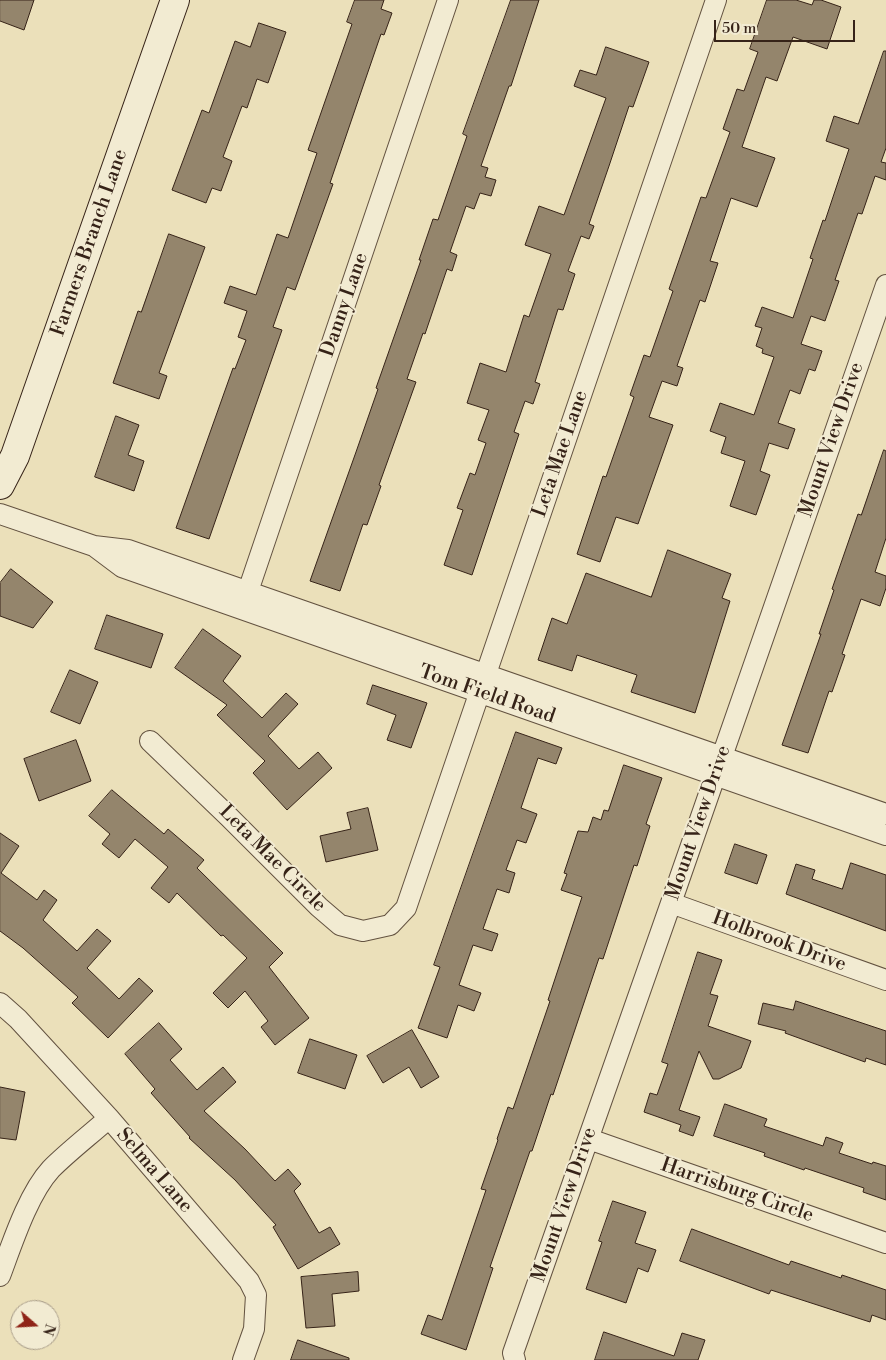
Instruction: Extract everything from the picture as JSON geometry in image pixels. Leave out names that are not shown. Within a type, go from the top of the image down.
[{"type":"street","name":"Farmers Branch Lane","points":[[0,485],[15,456],[175,0]]},
{"type":"street","name":"Danny Lane","points":[[245,600],[448,0]]},
{"type":"street","name":"Leta Mae Lane","points":[[406,908],[716,0]]},
{"type":"street","name":"Mount View Drive","points":[[515,1360],[513,1353],[672,903],[886,285]]},
{"type":"street","name":"Tom Field Road","points":[[0,514],[94,546],[128,550],[245,600],[719,766],[886,834]]},
{"type":"street","name":"Leta Mae Circle","points":[[150,741],[229,816],[319,907],[340,925],[363,931],[390,926],[406,908]]},
{"type":"street","name":"Tom Field Road","points":[[719,766],[886,814]]},
{"type":"street","name":"Holbrook Drive","points":[[672,903],[886,980]]},
{"type":"street","name":"Selma Lane","points":[[0,1003],[18,1019],[109,1118],[249,1281],[256,1295],[254,1329],[243,1360]]},
{"type":"street","points":[[0,1276],[20,1223],[33,1196],[50,1170],[109,1118]]},
{"type":"street","name":"Harrisburg Circle","points":[[589,1139],[886,1243]]},
{"type":"building","points":[[0,0],[34,0],[24,30],[0,21]]},
{"type":"building","points":[[355,0],[384,0],[381,9],[392,13],[384,35],[381,34],[330,183],[333,184],[295,290],[287,287],[273,327],[282,330],[209,539],[176,528],[233,368],[235,369],[246,340],[238,337],[247,311],[224,303],[230,286],[256,295],[277,234],[288,238],[317,153],[308,150],[352,24],[347,22]]},
{"type":"building","points":[[511,0],[539,0],[511,86],[509,86],[481,166],[488,168],[485,177],[496,180],[491,196],[480,193],[474,209],[466,206],[450,252],[457,255],[452,271],[447,269],[425,334],[423,333],[407,379],[416,382],[379,485],[381,486],[367,525],[363,524],[340,591],[310,581],[378,389],[376,388],[421,260],[419,260],[433,219],[438,220],[467,136],[463,134]]},
{"type":"building","points":[[767,0],[796,0],[812,5],[814,0],[821,0],[841,7],[827,49],[793,37],[777,81],[766,77],[742,147],[775,158],[757,207],[731,198],[710,261],[718,263],[705,302],[700,300],[677,366],[683,368],[677,386],[662,381],[649,417],[673,425],[638,524],[616,517],[600,562],[577,554],[603,476],[606,477],[634,397],[630,395],[644,355],[650,357],[673,291],[669,289],[701,197],[706,198],[730,132],[723,129],[737,89],[744,91],[758,52],[750,49]]},
{"type":"building","points":[[259,23],[286,32],[268,83],[257,79],[247,108],[242,106],[223,157],[232,161],[221,191],[212,188],[206,203],[172,190],[202,110],[209,113],[235,41],[250,47]]},
{"type":"building","points":[[606,47],[649,62],[633,107],[629,106],[589,224],[594,226],[589,239],[581,236],[568,271],[575,274],[563,310],[558,309],[535,382],[540,384],[533,404],[525,401],[514,432],[519,434],[472,575],[444,565],[463,510],[457,508],[470,473],[475,475],[486,443],[478,440],[489,410],[467,403],[480,363],[506,372],[524,315],[529,317],[551,254],[525,245],[539,206],[564,215],[606,98],[574,86],[580,70],[596,75]]},
{"type":"building","points":[[884,51],[886,51],[886,148],[881,162],[886,163],[886,180],[875,176],[862,214],[858,213],[835,280],[839,281],[825,321],[811,316],[801,344],[822,351],[815,371],[809,369],[800,394],[790,390],[778,423],[795,429],[788,449],[769,443],[760,471],[770,475],[756,515],[730,506],[745,461],[721,453],[726,437],[710,431],[720,403],[754,415],[774,357],[762,353],[763,349],[756,346],[762,328],[755,326],[762,307],[793,318],[813,259],[810,258],[823,220],[825,221],[849,149],[826,141],[834,116],[858,124]]},
{"type":"building","points":[[169,234],[205,247],[159,373],[167,376],[159,399],[113,383],[138,311],[141,312]]},
{"type":"building","points":[[116,416],[139,425],[128,455],[144,461],[134,491],[95,477]]},
{"type":"building","points":[[884,450],[886,451],[886,538],[875,572],[886,576],[886,588],[880,606],[861,599],[842,654],[845,655],[832,692],[829,691],[808,753],[782,745],[821,634],[819,634],[834,590],[832,589],[858,514],[861,515]]},
{"type":"building","points":[[668,550],[731,574],[722,598],[730,601],[695,713],[631,692],[637,675],[577,655],[572,671],[538,660],[552,618],[567,624],[586,573],[651,597]]},
{"type":"building","points":[[11,569],[53,602],[33,628],[0,616],[0,583]]},
{"type":"building","points":[[107,615],[163,634],[151,668],[95,649]]},
{"type":"building","points":[[203,629],[241,656],[223,681],[262,718],[286,693],[298,704],[268,736],[299,769],[318,752],[332,768],[287,810],[253,773],[265,761],[217,715],[227,705],[175,668]]},
{"type":"building","points":[[70,670],[98,682],[80,724],[51,712]]},
{"type":"building","points":[[373,685],[427,703],[411,748],[387,740],[396,715],[367,704]]},
{"type":"building","points":[[516,732],[562,748],[556,764],[538,758],[521,808],[537,814],[526,843],[517,840],[506,870],[515,873],[509,893],[497,889],[483,929],[498,934],[492,951],[473,945],[459,985],[481,993],[474,1011],[458,1005],[447,1038],[418,1028],[440,967],[434,965]]},
{"type":"building","points":[[76,740],[91,781],[39,801],[24,759]]},
{"type":"building","points":[[624,765],[662,778],[646,824],[650,826],[637,866],[634,865],[603,959],[599,958],[553,1095],[551,1094],[532,1151],[530,1151],[490,1267],[493,1268],[466,1350],[421,1334],[428,1315],[442,1320],[486,1190],[481,1189],[497,1139],[508,1107],[513,1109],[550,1001],[548,1000],[582,897],[561,890],[567,874],[564,873],[578,831],[588,832],[593,817],[601,820],[604,810],[608,811]]},
{"type":"building","points":[[112,790],[164,834],[168,829],[204,860],[197,868],[283,953],[269,967],[309,1018],[275,1045],[261,1027],[268,1021],[245,991],[228,1008],[213,993],[247,958],[223,935],[221,936],[177,893],[169,903],[151,888],[168,867],[135,839],[119,858],[102,844],[110,834],[89,816]]},
{"type":"building","points":[[368,808],[378,850],[326,862],[320,836],[351,829],[347,813]]},
{"type":"building","points":[[0,833],[19,846],[1,873],[37,900],[44,890],[57,900],[43,920],[77,951],[97,929],[111,941],[87,968],[119,999],[139,978],[153,991],[108,1038],[72,1003],[78,997],[23,948],[0,931]]},
{"type":"building","points":[[735,844],[767,855],[757,884],[725,873]]},
{"type":"building","points":[[851,863],[886,875],[886,931],[786,894],[796,864],[815,870],[812,879],[842,889]]},
{"type":"building","points":[[698,952],[722,960],[710,994],[718,996],[708,1026],[751,1041],[741,1068],[719,1079],[713,1079],[699,1051],[679,1110],[700,1117],[693,1136],[679,1131],[681,1125],[644,1112],[650,1093],[657,1095],[668,1064],[662,1062]]},
{"type":"building","points":[[796,1001],[886,1031],[886,1065],[866,1058],[865,1062],[785,1033],[786,1031],[758,1024],[763,1003],[793,1010]]},
{"type":"building","points":[[159,1023],[182,1049],[170,1060],[197,1090],[223,1067],[236,1082],[204,1111],[245,1149],[275,1181],[288,1169],[301,1184],[294,1191],[319,1233],[330,1227],[340,1244],[298,1269],[273,1227],[276,1225],[235,1180],[189,1138],[151,1093],[155,1089],[125,1054]]},
{"type":"building","points":[[412,1030],[439,1077],[421,1088],[409,1067],[383,1083],[367,1056]]},
{"type":"building","points":[[310,1039],[357,1055],[345,1089],[298,1073]]},
{"type":"building","points":[[0,1087],[25,1092],[16,1140],[0,1138]]},
{"type":"building","points":[[725,1104],[767,1119],[764,1126],[823,1146],[826,1137],[843,1143],[839,1153],[872,1164],[873,1162],[886,1166],[886,1200],[863,1192],[864,1188],[805,1168],[804,1170],[764,1156],[765,1153],[714,1136]]},
{"type":"building","points":[[613,1201],[646,1212],[635,1243],[656,1250],[648,1272],[638,1268],[626,1303],[586,1289],[602,1242],[599,1241]]},
{"type":"building","points":[[692,1229],[789,1265],[791,1261],[841,1278],[842,1275],[886,1290],[886,1320],[872,1315],[870,1322],[771,1290],[769,1294],[680,1261]]},
{"type":"building","points":[[358,1272],[359,1291],[332,1294],[335,1326],[306,1328],[301,1277]]},
{"type":"building","points":[[604,1332],[674,1356],[682,1333],[705,1340],[698,1360],[595,1360]]},
{"type":"building","points":[[298,1340],[349,1358],[349,1360],[291,1360]]}]
